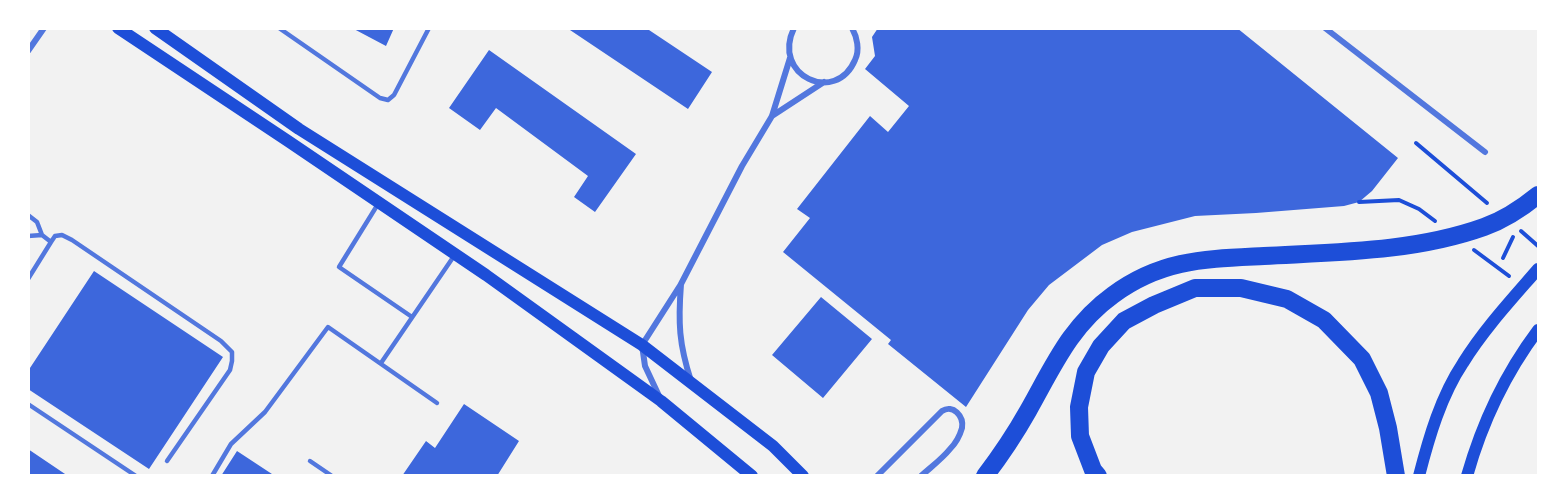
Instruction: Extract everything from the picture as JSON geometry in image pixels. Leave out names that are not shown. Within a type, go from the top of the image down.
[{"type":"highway","points":[[985,476],[1027,414],[1053,364],[1077,328],[1112,295],[1134,281],[1159,269],[1190,261],[1352,252],[1413,245],[1447,238],[1499,221],[1539,195]]},
{"type":"highway","points":[[1098,476],[1093,470],[1080,436],[1079,407],[1086,372],[1101,346],[1124,321],[1154,305],[1195,288],[1241,288],[1287,299],[1323,320],[1362,359],[1379,393],[1396,476]]},
{"type":"main road","points":[[118,28],[455,254],[661,401],[752,476]]},
{"type":"main road","points":[[155,28],[299,129],[642,345],[773,446],[803,476]]},
{"type":"main road","points":[[160,28],[169,39]]},
{"type":"main road","points":[[1419,476],[1445,398],[1462,364],[1487,329],[1539,268]]},
{"type":"main road","points":[[1467,476],[1493,403],[1520,355],[1539,330]]},
{"type":"street","points":[[28,51],[44,28]]},
{"type":"street","points":[[794,28],[788,47],[795,68],[803,76],[813,81],[824,82],[845,75],[852,66],[857,56],[858,45],[854,30]]},
{"type":"street","points":[[1325,28],[1485,152]]},
{"type":"street","points":[[661,401],[645,366],[642,345],[681,284],[742,166],[772,116],[790,58]]},
{"type":"street","points":[[772,116],[824,82]]},
{"type":"street","points":[[681,284],[680,336],[683,357],[691,382]]},
{"type":"street","points":[[877,476],[945,408],[951,408],[957,412],[962,421],[960,434],[951,449],[921,476]]},
{"type":"lane","points":[[279,28],[380,98],[388,100],[394,95],[429,28]]},
{"type":"lane","points":[[378,203],[339,267],[412,317]]},
{"type":"lane","points":[[28,215],[37,222],[42,236]]},
{"type":"lane","points":[[28,279],[55,236],[62,235],[221,341],[232,352],[230,370],[167,461]]},
{"type":"lane","points":[[28,236],[42,236],[51,242]]},
{"type":"lane","points":[[381,363],[455,254]]},
{"type":"lane","points":[[212,476],[231,444],[266,412],[328,327],[436,403]]},
{"type":"lane","points":[[28,404],[136,476]]},
{"type":"lane","points":[[310,461],[332,476]]},
{"type":"path","points":[[1416,143],[1492,207]]},
{"type":"path","points":[[1503,258],[1518,229],[1539,246]]},
{"type":"building","points":[[352,28],[394,28],[386,46]]},
{"type":"building","points":[[567,28],[646,28],[712,72],[688,109]]},
{"type":"building","points":[[878,28],[1237,28],[1398,158],[1372,191],[1359,202],[1344,206],[1195,216],[1132,232],[1102,245],[1049,285],[1028,310],[966,407],[888,344],[891,340],[783,252],[810,218],[797,209],[870,116],[888,132],[909,106],[865,69],[875,56],[872,37]]},
{"type":"building","points":[[489,50],[636,154],[595,212],[574,197],[588,176],[496,108],[480,130],[449,108]]},
{"type":"building","points":[[94,271],[223,357],[149,469],[28,389],[28,371]]},
{"type":"building","points":[[821,297],[872,339],[823,398],[772,355]]},
{"type":"building","points":[[464,404],[519,441],[497,476],[402,476],[426,441],[435,448]]},
{"type":"building","points":[[28,449],[68,476],[28,476]]},
{"type":"building","points":[[237,451],[275,476],[221,476]]}]
